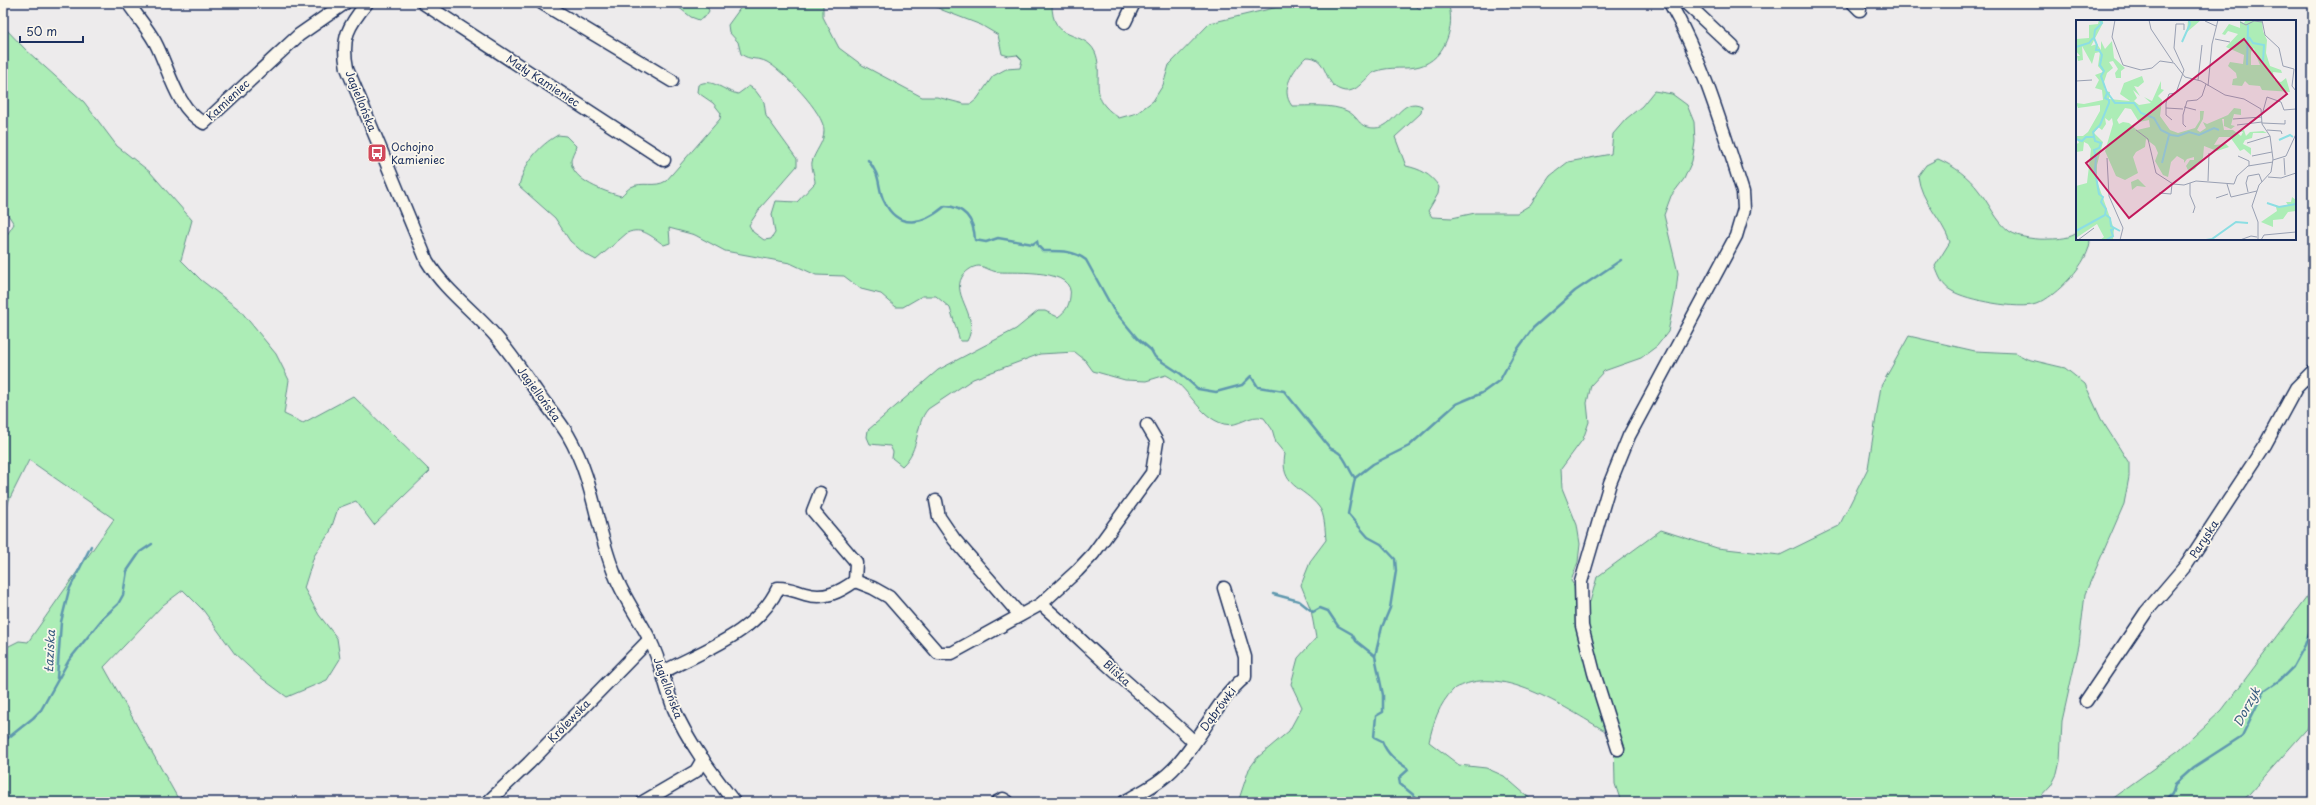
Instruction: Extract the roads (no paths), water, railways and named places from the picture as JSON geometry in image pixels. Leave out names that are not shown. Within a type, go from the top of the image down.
[{"type":"street","name":"Kamieniec","points":[[128,3],[154,41],[182,100],[193,117],[204,123],[299,35],[345,3]]},
{"type":"street","name":"Jagiellońska","points":[[367,3],[352,21],[346,33],[344,52],[347,68],[427,262],[437,278],[450,292],[495,335],[568,435],[581,460],[592,488],[612,569],[623,595],[650,639],[663,672],[674,708],[684,729],[703,759],[734,802]]},
{"type":"street","name":"Mały Kamieniec","points":[[422,3],[664,160]]},
{"type":"street","points":[[542,3],[672,81]]},
{"type":"street","points":[[1124,22],[1134,3]]},
{"type":"street","points":[[1618,749],[1594,673],[1582,626],[1581,582],[1610,483],[1629,436],[1736,236],[1744,209],[1743,192],[1708,86],[1686,31],[1670,3]]},
{"type":"street","points":[[1686,3],[1733,46]]},
{"type":"street","name":"Paryska","points":[[2086,702],[2146,612],[2187,564],[2265,444],[2296,388],[2313,371]]},
{"type":"street","points":[[855,581],[873,588],[889,597],[938,653],[952,653],[1041,604],[1077,571],[1092,554],[1152,473],[1157,442],[1147,425]]},
{"type":"street","points":[[663,672],[740,632],[759,616],[772,600],[778,588],[791,588],[818,598],[844,590],[855,581],[856,562],[813,510],[820,493]]},
{"type":"street","points":[[936,501],[939,517],[954,539],[1020,615]]},
{"type":"street","name":"Dąbrówki","points":[[1124,802],[1157,784],[1177,764],[1232,688],[1245,678],[1245,657],[1224,588]]},
{"type":"street","name":"Bliska","points":[[1041,604],[1126,681],[1165,713],[1194,742]]},
{"type":"street","name":"Królewska","points":[[488,802],[529,763],[650,639]]},
{"type":"street","points":[[643,802],[696,771],[703,759]]},
{"type":"street","points":[[997,802],[1003,799],[1008,802]]},
{"type":"waterway","points":[[868,160],[876,173],[884,201],[890,211],[896,217],[904,221],[912,222],[920,220],[929,217],[945,206],[952,207],[968,216],[973,226],[975,240],[986,242],[998,238],[1033,244],[1037,241],[1038,246],[1043,251],[1076,254],[1086,260],[1113,309],[1137,338],[1151,350],[1155,357],[1181,374],[1198,389],[1216,392],[1242,385],[1251,376],[1258,387],[1284,391],[1330,448],[1341,455],[1346,461],[1355,478]]},
{"type":"waterway","points":[[1410,802],[1416,797],[1400,784],[1399,778],[1408,770],[1407,768],[1386,750],[1382,741],[1374,737],[1376,716],[1383,712],[1383,695],[1375,656],[1382,627],[1390,608],[1396,571],[1395,559],[1381,544],[1368,537],[1348,514],[1355,478],[1373,464],[1409,446],[1456,404],[1482,393],[1500,380],[1514,354],[1533,328],[1575,291],[1621,260]]},
{"type":"waterway","points":[[3,742],[41,710],[69,660],[103,618],[118,604],[123,595],[127,571],[140,552],[152,544]]},
{"type":"waterway","name":"Łaziska","points":[[57,678],[61,622],[69,590],[91,546]]},
{"type":"waterway","points":[[1273,594],[1299,601],[1313,612],[1320,608],[1328,611],[1338,626],[1352,634],[1356,641],[1375,656]]},
{"type":"waterway","name":"Dorzyk","points":[[2164,802],[2172,794],[2175,784],[2194,767],[2242,736],[2264,691],[2280,680],[2293,667],[2305,645],[2313,622]]},
{"type":"place","name":"Ochojno Kamieniec","points":[[377,153]]}]
